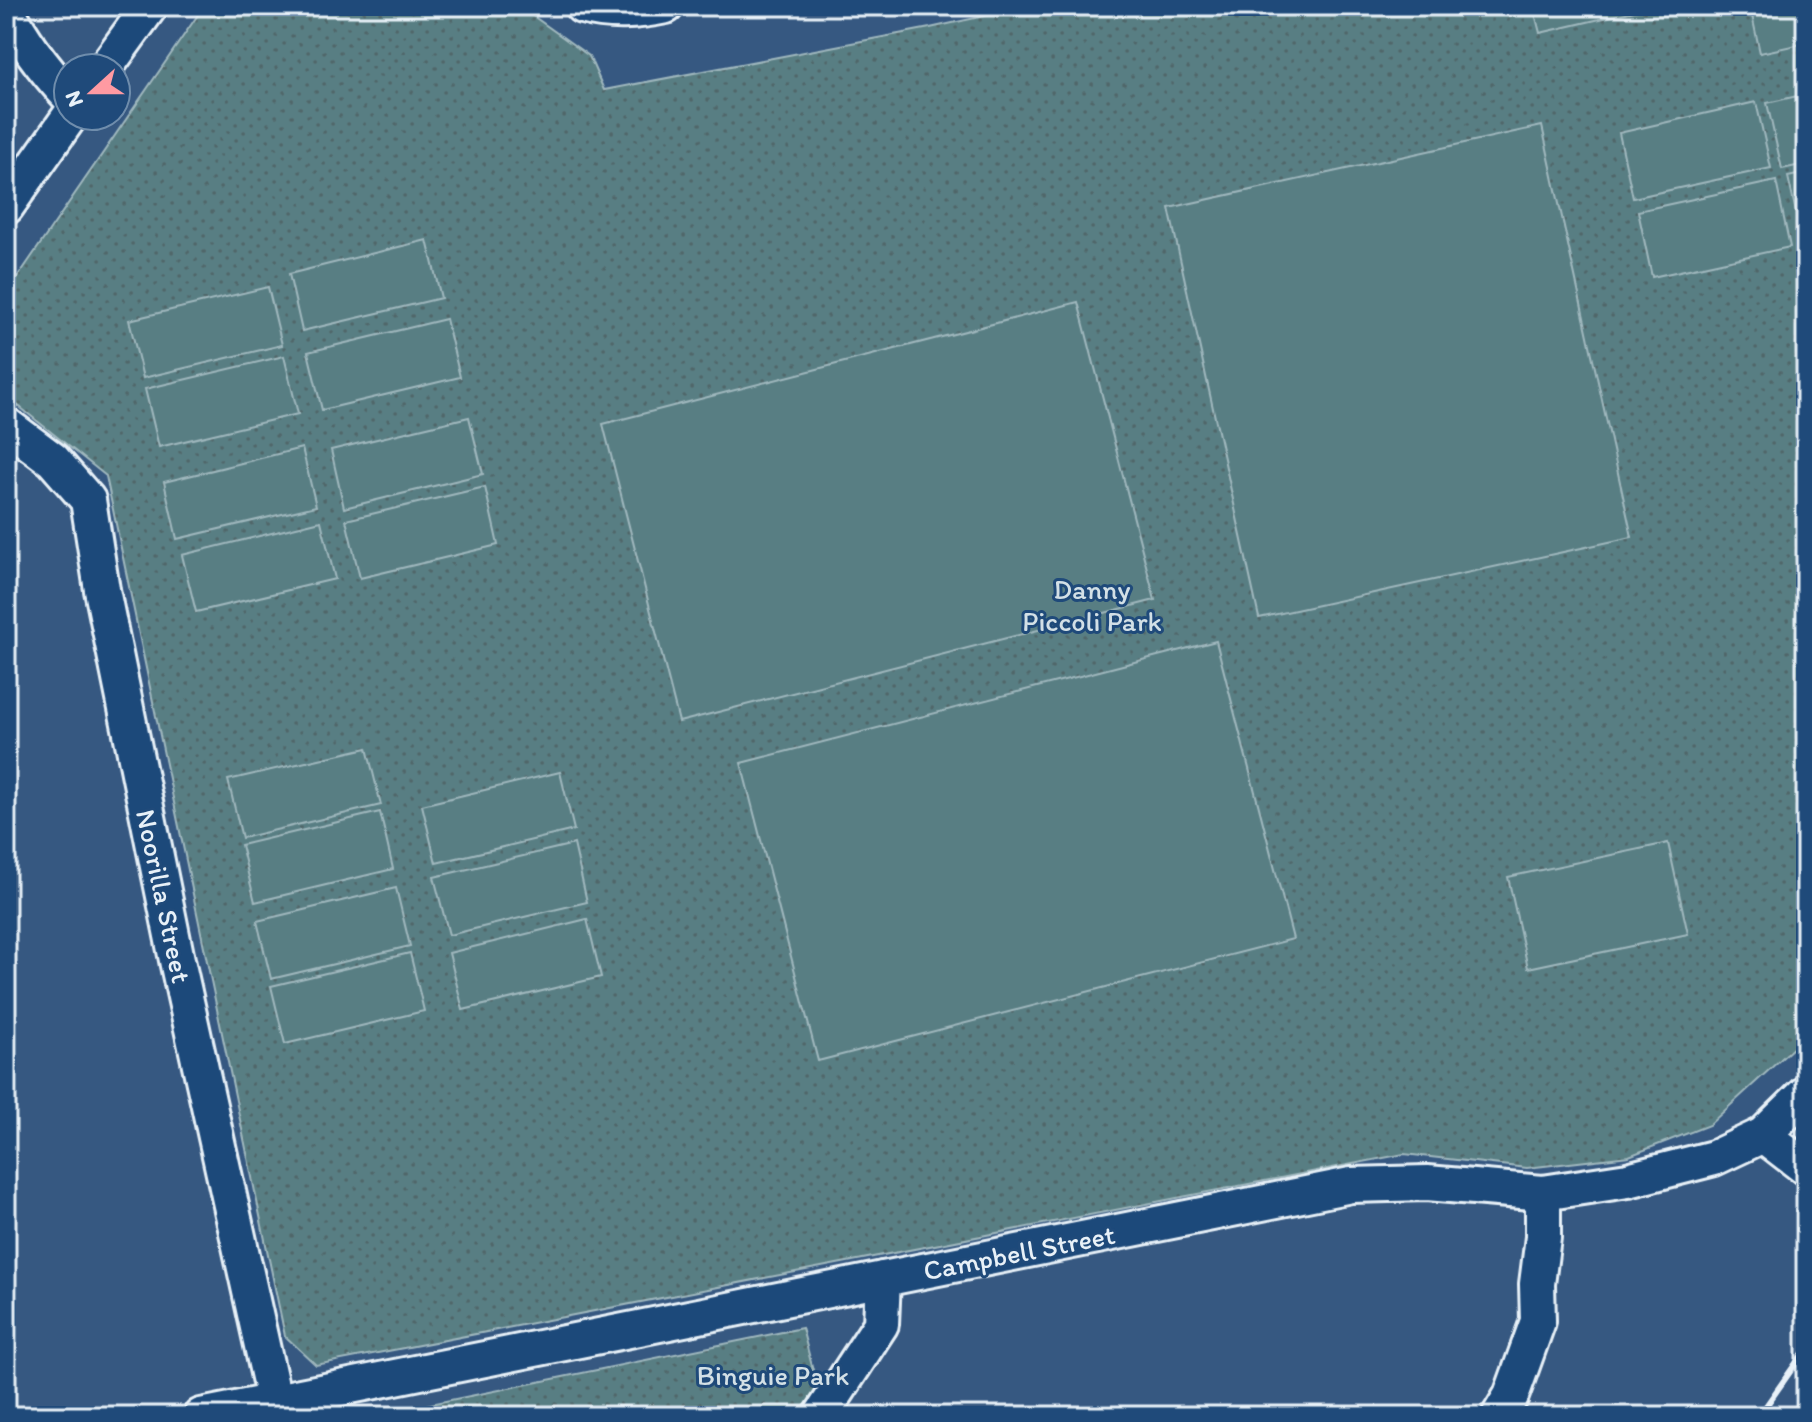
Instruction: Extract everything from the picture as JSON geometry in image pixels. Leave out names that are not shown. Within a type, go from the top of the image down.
[{"type":"street","points":[[117,52],[150,6]]},
{"type":"street","points":[[582,6],[604,12],[642,11],[666,6]]},
{"type":"street","points":[[6,8],[20,35],[52,78]]},
{"type":"street","points":[[6,207],[59,132]]},
{"type":"street","name":"Noorilla Street","points":[[6,425],[53,460],[88,500],[102,590],[178,965],[274,1400]]},
{"type":"street","name":"Campbell Street","points":[[201,1416],[1351,1185],[1427,1183],[1543,1193],[1628,1180],[1714,1158],[1763,1135],[1806,1093]]},
{"type":"street","points":[[1763,1135],[1806,1168]]},
{"type":"street","points":[[1499,1416],[1511,1396],[1538,1321],[1537,1284],[1543,1237],[1543,1193]]},
{"type":"street","points":[[821,1416],[881,1324],[883,1279]]},
{"type":"green space","name":"Danny Piccoli Park","points":[[204,6],[519,6],[589,56],[604,90],[1029,6],[1806,6],[1806,1036],[1709,1125],[1629,1156],[1527,1168],[1404,1154],[316,1365],[285,1336],[106,476],[6,396],[6,294],[117,132],[132,132],[132,111]]},
{"type":"green space","points":[[1533,6],[1656,6],[1540,33]]},
{"type":"green space","points":[[1750,6],[1806,6],[1806,43],[1760,53]]},
{"type":"green space","points":[[1806,94],[1806,164],[1782,169],[1767,103]]},
{"type":"green space","points":[[1756,102],[1771,168],[1633,198],[1619,133]]},
{"type":"green space","points":[[1542,126],[1632,537],[1259,618],[1169,208]]},
{"type":"green space","points":[[1806,173],[1806,242],[1803,243],[1788,177]]},
{"type":"green space","points":[[1776,181],[1790,247],[1652,277],[1638,211]]},
{"type":"green space","points":[[427,240],[441,298],[302,331],[289,274]]},
{"type":"green space","points":[[268,287],[282,345],[143,378],[129,320]]},
{"type":"green space","points":[[1078,302],[1155,600],[679,722],[603,424]]},
{"type":"green space","points":[[446,319],[460,377],[322,410],[308,352]]},
{"type":"green space","points":[[284,356],[298,414],[159,447],[145,389]]},
{"type":"green space","points":[[469,417],[483,474],[344,508],[331,450]]},
{"type":"green space","points":[[302,448],[316,506],[177,539],[164,482]]},
{"type":"green space","points":[[485,487],[498,545],[360,578],[346,520]]},
{"type":"green space","points":[[321,521],[335,579],[196,612],[182,555]]},
{"type":"green space","points":[[1216,641],[1293,939],[818,1061],[741,763]]},
{"type":"green space","points":[[367,748],[381,805],[242,838],[228,780]]},
{"type":"green space","points":[[560,772],[574,830],[436,863],[422,805]]},
{"type":"green space","points":[[380,812],[393,869],[255,902],[241,845]]},
{"type":"green space","points":[[1668,843],[1688,934],[1528,968],[1508,877]]},
{"type":"green space","points":[[574,844],[587,902],[449,935],[434,877]]},
{"type":"green space","points":[[396,888],[410,946],[271,979],[257,921]]},
{"type":"green space","points":[[587,919],[601,977],[463,1010],[449,953]]},
{"type":"green space","points":[[410,953],[424,1011],[285,1044],[271,986]]},
{"type":"green space","name":"Binguie Park","points":[[802,1328],[818,1389],[799,1416],[372,1416]]},
{"type":"railway","points":[[1759,1416],[1806,1349]]}]
